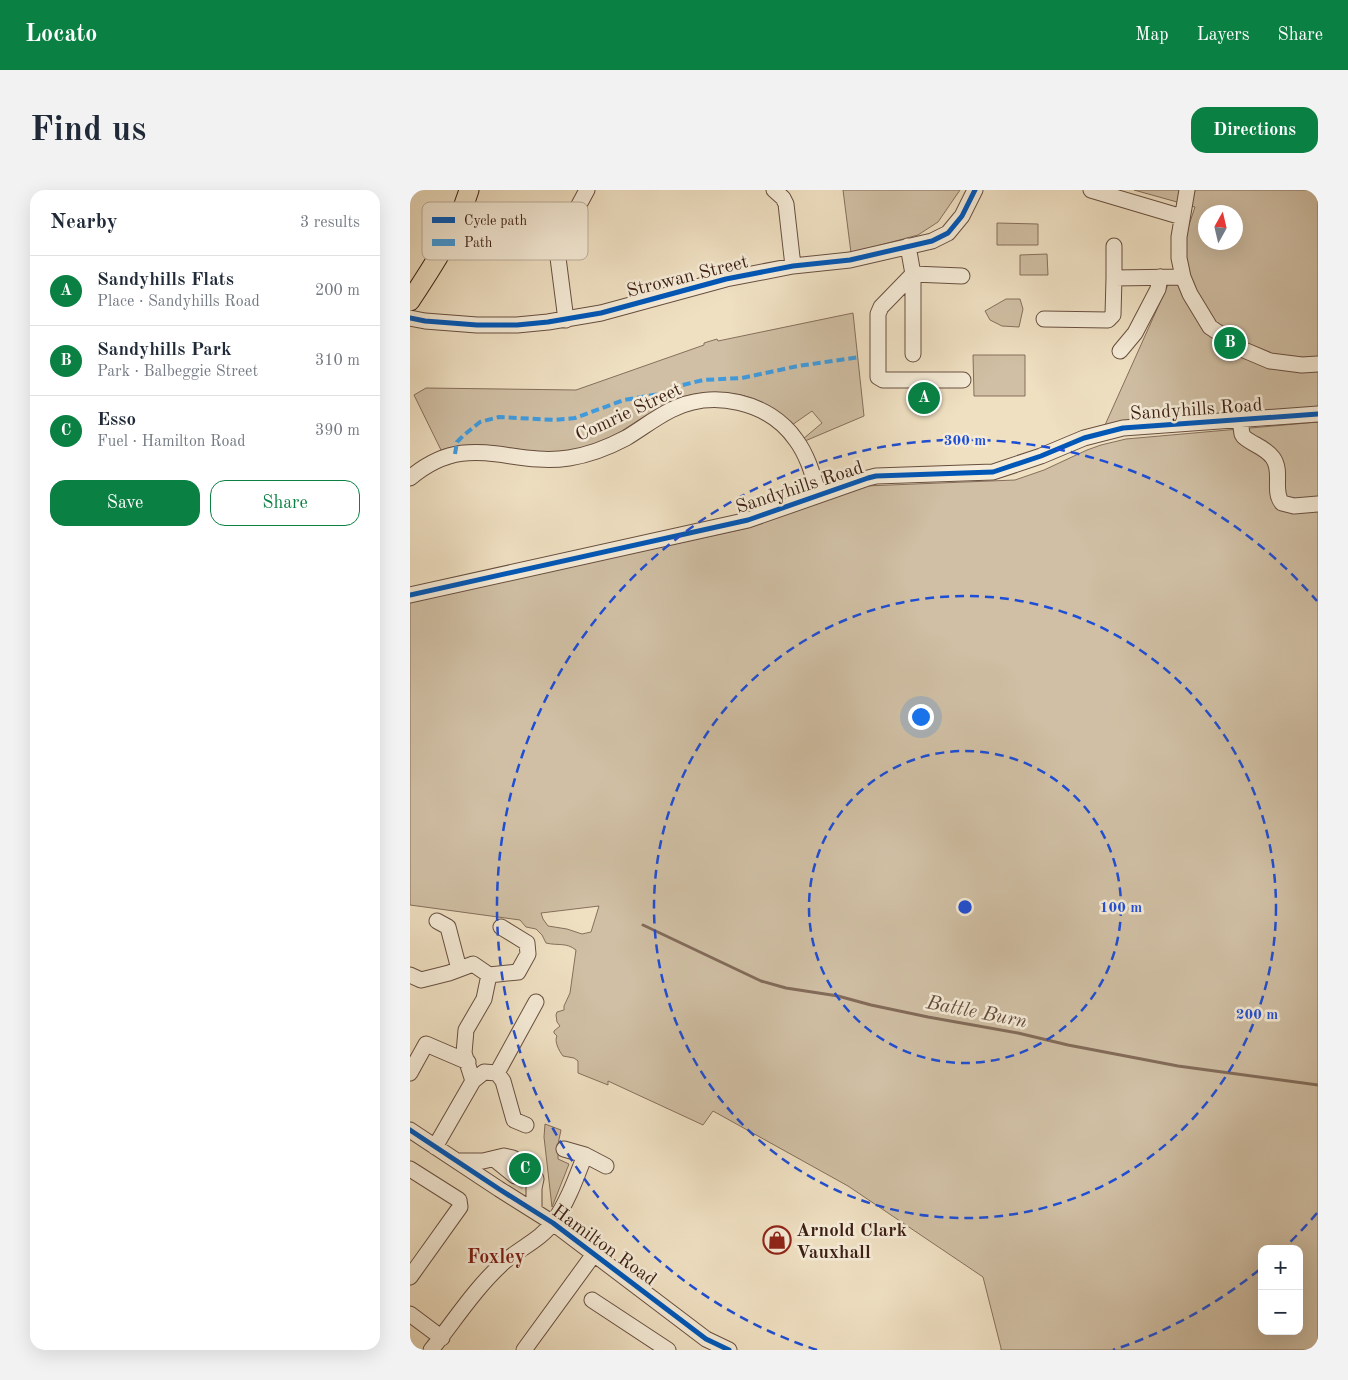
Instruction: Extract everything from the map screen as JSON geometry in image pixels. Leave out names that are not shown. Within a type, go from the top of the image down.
[{"type":"main road","points":[[410,301],[438,260]]},
{"type":"street","points":[[581,202],[587,190]]},
{"type":"street","points":[[774,190],[783,198],[786,204],[793,266]]},
{"type":"street","name":"Strowan Street","points":[[410,318],[425,322],[486,326],[566,320],[601,313],[726,279],[793,266],[850,260],[932,241],[948,233],[962,216],[975,190]]},
{"type":"street","points":[[1091,190],[1182,217]]},
{"type":"street","points":[[1188,190],[1179,237],[1178,258],[1190,294],[1210,327],[1244,350],[1270,360],[1302,365],[1318,364]]},
{"type":"street","points":[[908,246],[912,274],[913,354]]},
{"type":"street","points":[[1044,319],[1108,320],[1113,315],[1114,246]]},
{"type":"street","points":[[557,260],[566,320]]},
{"type":"street","points":[[962,276],[912,274],[881,307],[878,317],[878,375],[883,380],[963,380]]},
{"type":"street","points":[[1120,351],[1135,333],[1158,290],[1160,277]]},
{"type":"street","points":[[1114,278],[1183,277]]},
{"type":"street","name":"Comrie Street","points":[[410,478],[434,462],[448,456],[463,453],[480,452],[551,460],[586,455],[626,438],[672,409],[694,401],[717,399],[740,402],[756,408],[784,426],[806,457],[819,495]]},
{"type":"street","name":"Sandyhills Road","points":[[410,595],[740,522],[876,476],[993,472],[1041,456],[1084,438],[1123,428],[1318,414]]},
{"type":"street","points":[[1240,420],[1244,437],[1266,450],[1277,465],[1278,496],[1282,503],[1294,506],[1318,504]]},
{"type":"street","points":[[437,921],[448,927],[459,969]]},
{"type":"street","points":[[410,975],[421,980],[473,964],[489,975],[518,972],[528,954],[527,943],[501,927]]},
{"type":"street","points":[[473,1081],[464,1053],[466,1030],[484,1000],[489,975]]},
{"type":"street","points":[[497,1073],[536,1002]]},
{"type":"street","points":[[410,1073],[426,1044],[468,1062]]},
{"type":"street","points":[[435,1147],[473,1081],[484,1072],[497,1073]]},
{"type":"street","points":[[497,1073],[503,1082],[514,1120],[526,1125]]},
{"type":"street","name":"Hamilton Road","points":[[410,1130],[553,1223],[706,1339],[710,1346],[730,1350]]},
{"type":"street","points":[[564,1148],[606,1166]]},
{"type":"street","points":[[456,1161],[477,1162],[504,1156],[513,1158]]},
{"type":"street","points":[[432,1350],[469,1300],[504,1262],[540,1236],[553,1223],[568,1197],[585,1156]]},
{"type":"street","points":[[494,1159],[527,1180],[534,1211]]},
{"type":"street","points":[[410,1169],[459,1200],[460,1207],[415,1258],[410,1277]]},
{"type":"street","points":[[524,1350],[594,1254]]},
{"type":"street","points":[[592,1300],[668,1350]]},
{"type":"street","points":[[410,1314],[442,1338]]},
{"type":"shaded area","points":[[843,190],[960,190],[938,222],[918,235],[851,253]]},
{"type":"shaded area","points":[[1134,190],[1318,190],[1318,407],[1105,425],[1171,278],[1195,207]]},
{"type":"shaded area","points":[[997,223],[1038,224],[1038,245],[997,245]]},
{"type":"shaded area","points":[[1047,254],[1048,275],[1020,275],[1020,255]]},
{"type":"shaded area","points":[[1006,299],[1020,299],[1023,309],[1019,327],[1002,326],[990,320],[985,311]]},
{"type":"shaded area","points":[[853,313],[864,416],[805,441],[803,439],[822,423],[812,411],[792,425],[766,405],[752,398],[742,395],[708,393],[689,395],[676,399],[610,438],[584,448],[552,452],[474,445],[441,450],[414,395],[426,388],[576,390],[717,339],[718,341]]},
{"type":"shaded area","points":[[973,355],[1025,355],[1025,396],[974,396]]},
{"type":"shaded area","points":[[1318,422],[1318,1350],[1001,1350],[983,1277],[848,1186],[713,1111],[703,1125],[608,1081],[608,1085],[578,1073],[578,1061],[574,1058],[563,1056],[557,1043],[557,1036],[554,1033],[560,1026],[557,1022],[557,1012],[564,1010],[570,993],[576,950],[565,945],[546,943],[536,929],[526,927],[520,920],[410,905],[410,602],[748,528],[865,486],[1015,480],[1044,470],[1101,445],[1126,439]],"holes":[[[599,906],[591,932],[582,934],[548,926],[541,913]]]},
{"type":"shaded area","points":[[545,1124],[561,1130],[558,1144],[558,1159],[569,1164],[552,1207],[544,1137]]},
{"type":"waterway","name":"Battle Burn","points":[[643,925],[761,981],[786,988],[838,996],[928,1017],[1018,1033],[1068,1045],[1178,1066],[1318,1085]]},
{"type":"tunnel","points":[[513,1158],[533,1172]]},
{"type":"tunnel","points":[[515,1176],[526,1183]]},
{"type":"marked path","points":[[455,454],[457,442],[464,435],[480,422],[499,417],[555,420],[575,418],[624,400],[666,393],[679,386],[703,380],[742,378],[798,366],[860,357]]},
{"type":"cycle path","points":[[410,318],[477,325],[517,325],[548,322],[601,313],[726,279],[793,266],[850,260],[932,241],[948,233],[962,216],[975,190]]},
{"type":"cycle path","points":[[410,595],[748,520],[876,476],[993,472],[1041,456],[1084,438],[1123,428],[1318,414]]},
{"type":"cycle path","points":[[410,1130],[553,1223],[706,1339],[729,1350]]},
{"type":"place","name":"Sandyhills Park","points":[[1230,343]]},
{"type":"place","name":"Sandyhills Flats","points":[[924,398]]},
{"type":"place","name":"Esso","points":[[525,1169]]},
{"type":"place","name":"Arnold Clark Vauxhall","points":[[777,1240]]},
{"type":"district","name":"Foxley","points":[[496,1256]]}]
